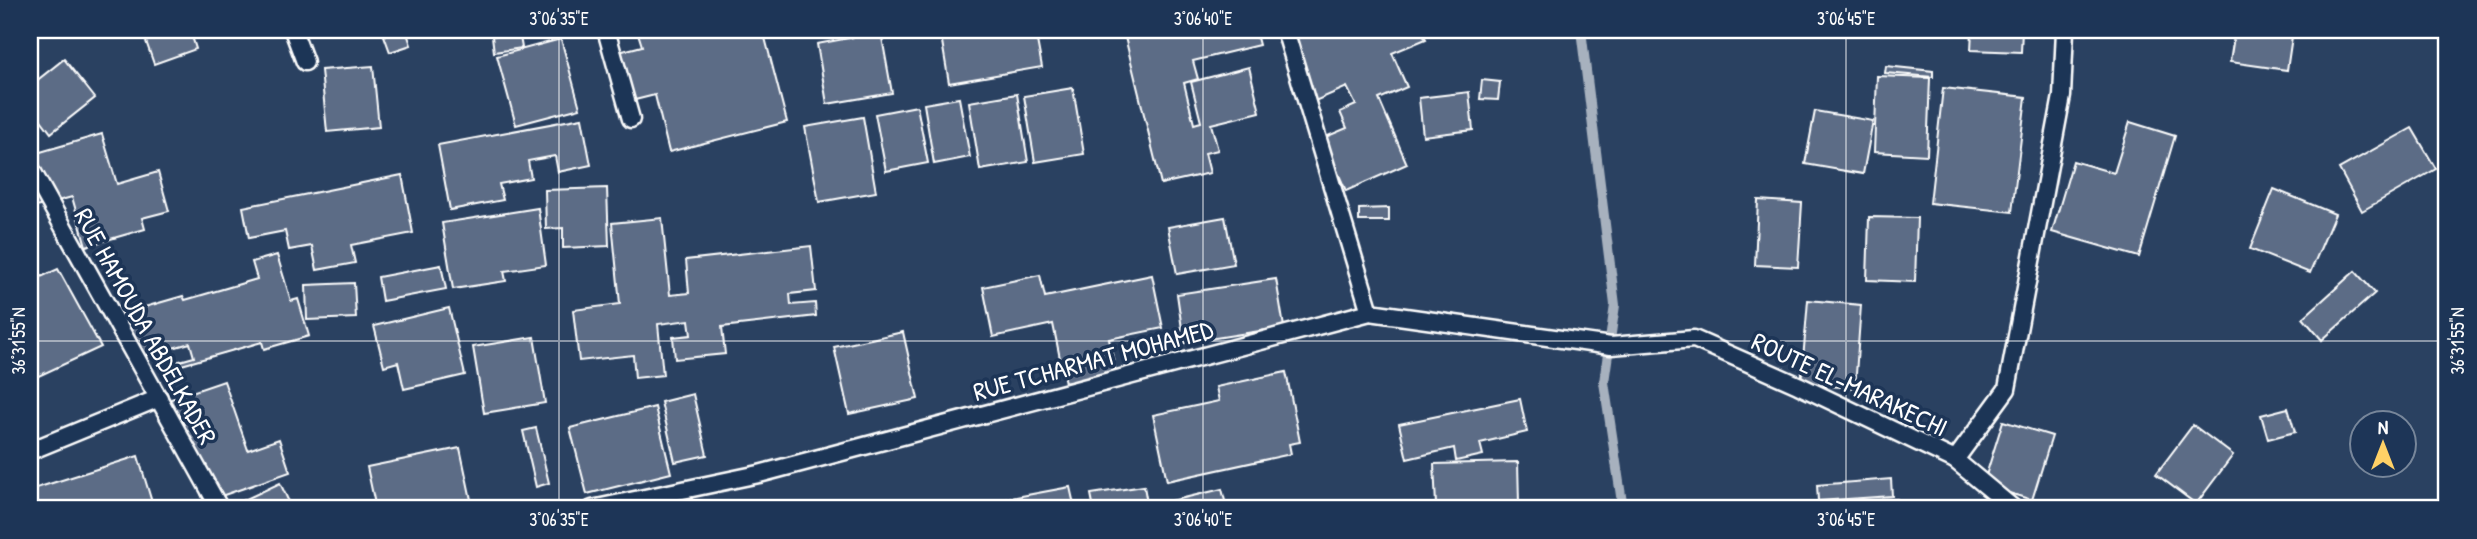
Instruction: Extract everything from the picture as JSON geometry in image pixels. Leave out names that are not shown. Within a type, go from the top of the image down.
[{"type":"lane","points":[[293,30],[305,62]]},
{"type":"lane","points":[[606,30],[631,119]]},
{"type":"lane","points":[[1285,30],[1370,312]]},
{"type":"lane","name":"ROUTE EL-MARAKECHI","points":[[1611,346],[1694,339],[1955,460],[2007,389],[2062,96],[2065,30]]},
{"type":"lane","name":"RUE HAMOUDA ABDELKADER","points":[[30,167],[220,509]]},
{"type":"lane","name":"RUE TCHARMAT MOHAMED","points":[[592,509],[759,474],[1370,312],[1611,346]]},
{"type":"lane","points":[[30,451],[159,398]]},
{"type":"lane","points":[[1955,460],[2014,509]]},
{"type":"building","points":[[142,30],[190,30],[196,49],[154,64]]},
{"type":"building","points":[[382,30],[406,30],[411,45],[390,52]]},
{"type":"building","points":[[637,30],[763,30],[787,122],[669,152],[655,95],[623,103],[611,54],[642,46]]},
{"type":"building","points":[[940,30],[1035,30],[1042,67],[949,83]]},
{"type":"building","points":[[1136,30],[1255,30],[1259,45],[1193,61],[1198,79],[1184,83],[1194,124],[1201,122],[1191,82],[1249,67],[1260,112],[1211,124],[1218,150],[1205,153],[1210,173],[1161,184],[1124,33]]},
{"type":"building","points":[[1300,30],[1421,30],[1426,39],[1392,53],[1407,87],[1379,99],[1407,164],[1346,191],[1323,138],[1347,128],[1340,112],[1356,105],[1347,87],[1315,101],[1286,36]]},
{"type":"building","points":[[1972,30],[2022,30],[2021,52],[1971,50]]},
{"type":"building","points":[[2235,30],[2293,30],[2287,70],[2230,62]]},
{"type":"building","points":[[519,31],[522,48],[494,52],[492,36]]},
{"type":"building","points":[[881,32],[892,93],[827,104],[817,44]]},
{"type":"building","points":[[561,39],[580,108],[516,125],[497,56]]},
{"type":"building","points":[[64,59],[95,98],[51,133],[38,116],[30,123],[30,86]]},
{"type":"building","points":[[373,66],[379,127],[327,132],[321,70]]},
{"type":"building","points":[[1886,66],[1933,71],[1933,77],[1885,73]]},
{"type":"building","points":[[1877,76],[1930,78],[1927,155],[1874,152]]},
{"type":"building","points":[[1482,80],[1500,82],[1498,100],[1480,99]]},
{"type":"building","points":[[1073,88],[1084,154],[1035,162],[1024,96]]},
{"type":"building","points":[[1943,88],[2026,97],[2012,212],[1930,203]]},
{"type":"building","points":[[1469,92],[1473,130],[1423,136],[1419,98]]},
{"type":"building","points":[[1017,94],[1028,162],[980,170],[969,102]]},
{"type":"building","points":[[959,98],[970,157],[934,164],[924,104]]},
{"type":"building","points":[[917,106],[928,163],[886,171],[875,114]]},
{"type":"building","points":[[1815,111],[1873,121],[1863,174],[1805,164]]},
{"type":"building","points":[[863,117],[876,192],[819,202],[805,127]]},
{"type":"building","points":[[582,118],[591,165],[558,172],[555,156],[528,161],[531,178],[499,184],[503,200],[450,210],[438,145]]},
{"type":"building","points":[[2130,122],[2175,136],[2139,257],[2052,232],[2073,161],[2114,173]]},
{"type":"building","points":[[2412,128],[2436,169],[2362,211],[2339,169]]},
{"type":"building","points":[[102,134],[117,184],[158,172],[169,211],[142,218],[145,229],[86,246],[72,197],[36,207],[30,185],[30,155]]},
{"type":"building","points":[[402,175],[413,233],[351,245],[355,263],[317,270],[312,246],[289,250],[285,231],[249,238],[243,207]]},
{"type":"building","points":[[607,188],[609,246],[563,248],[563,228],[546,229],[545,190]]},
{"type":"building","points":[[2274,189],[2335,214],[2310,273],[2250,249]]},
{"type":"building","points":[[1758,200],[1802,203],[1798,267],[1755,265]]},
{"type":"building","points":[[538,208],[546,265],[504,271],[506,281],[453,289],[442,223]]},
{"type":"building","points":[[1389,208],[1389,221],[1359,221],[1359,209]]},
{"type":"building","points":[[1225,217],[1234,264],[1177,274],[1168,227]]},
{"type":"building","points":[[1869,217],[1917,218],[1915,282],[1867,280]]},
{"type":"building","points":[[662,218],[670,295],[689,293],[686,260],[811,246],[816,291],[790,294],[791,305],[815,303],[816,316],[722,327],[725,354],[675,359],[673,337],[691,335],[689,320],[658,324],[663,375],[635,378],[633,355],[579,361],[573,310],[620,304],[612,223]]},
{"type":"building","points":[[30,253],[40,274],[30,279]]},
{"type":"building","points":[[277,255],[291,301],[298,299],[309,336],[264,349],[262,342],[164,370],[162,366],[194,357],[190,343],[138,358],[124,313],[183,296],[185,300],[257,279],[252,262]]},
{"type":"building","points":[[441,265],[446,289],[382,301],[378,277]]},
{"type":"building","points":[[58,269],[101,347],[30,380],[30,282]]},
{"type":"building","points":[[2355,271],[2375,293],[2322,340],[2303,318]]},
{"type":"building","points":[[1040,275],[1045,297],[1152,275],[1163,328],[1109,339],[1116,373],[1065,383],[1053,324],[993,337],[983,287]]},
{"type":"building","points":[[1276,279],[1284,327],[1184,343],[1177,294]]},
{"type":"building","points":[[354,283],[356,318],[307,320],[306,285]]},
{"type":"building","points":[[1808,300],[1861,305],[1855,388],[1801,384]]},
{"type":"building","points":[[449,308],[465,375],[404,389],[398,362],[384,366],[374,326]]},
{"type":"building","points":[[903,332],[918,399],[849,414],[834,347]]},
{"type":"building","points":[[534,337],[545,403],[484,413],[473,347]]},
{"type":"building","points":[[1286,372],[1300,442],[1289,444],[1291,454],[1167,481],[1153,415],[1219,401],[1216,387]]},
{"type":"building","points":[[224,381],[248,450],[279,439],[290,472],[204,502],[168,400]]},
{"type":"building","points":[[693,394],[707,455],[675,462],[661,402]]},
{"type":"building","points":[[1520,399],[1527,432],[1480,443],[1483,455],[1456,461],[1454,448],[1407,459],[1399,424]]},
{"type":"building","points":[[655,407],[671,473],[587,494],[570,428]]},
{"type":"building","points":[[2288,408],[2295,432],[2268,439],[2261,415]]},
{"type":"building","points":[[2003,421],[2052,436],[2032,500],[1983,485]]},
{"type":"building","points":[[2193,425],[2233,455],[2196,504],[2156,474]]},
{"type":"building","points":[[536,428],[549,483],[536,487],[523,431]]},
{"type":"building","points":[[460,448],[473,509],[376,509],[367,467]]},
{"type":"building","points":[[138,456],[154,509],[30,509],[30,490]]},
{"type":"building","points":[[1518,462],[1519,503],[1436,505],[1434,464]]},
{"type":"building","points":[[1891,479],[1892,496],[1818,501],[1817,485]]},
{"type":"building","points":[[280,483],[289,502],[273,509],[225,509]]},
{"type":"building","points":[[1144,486],[1148,509],[1094,509],[1091,494]]},
{"type":"building","points":[[1070,487],[1075,509],[952,509]]},
{"type":"building","points":[[1222,489],[1227,509],[1155,509],[1154,505]]},
{"type":"building","points":[[692,499],[693,509],[624,507]]},
{"type":"building","points":[[1897,499],[1898,509],[1821,509],[1820,502]]},
{"type":"waterway","points":[[1581,30],[1615,305],[1604,382],[1623,509]]}]
